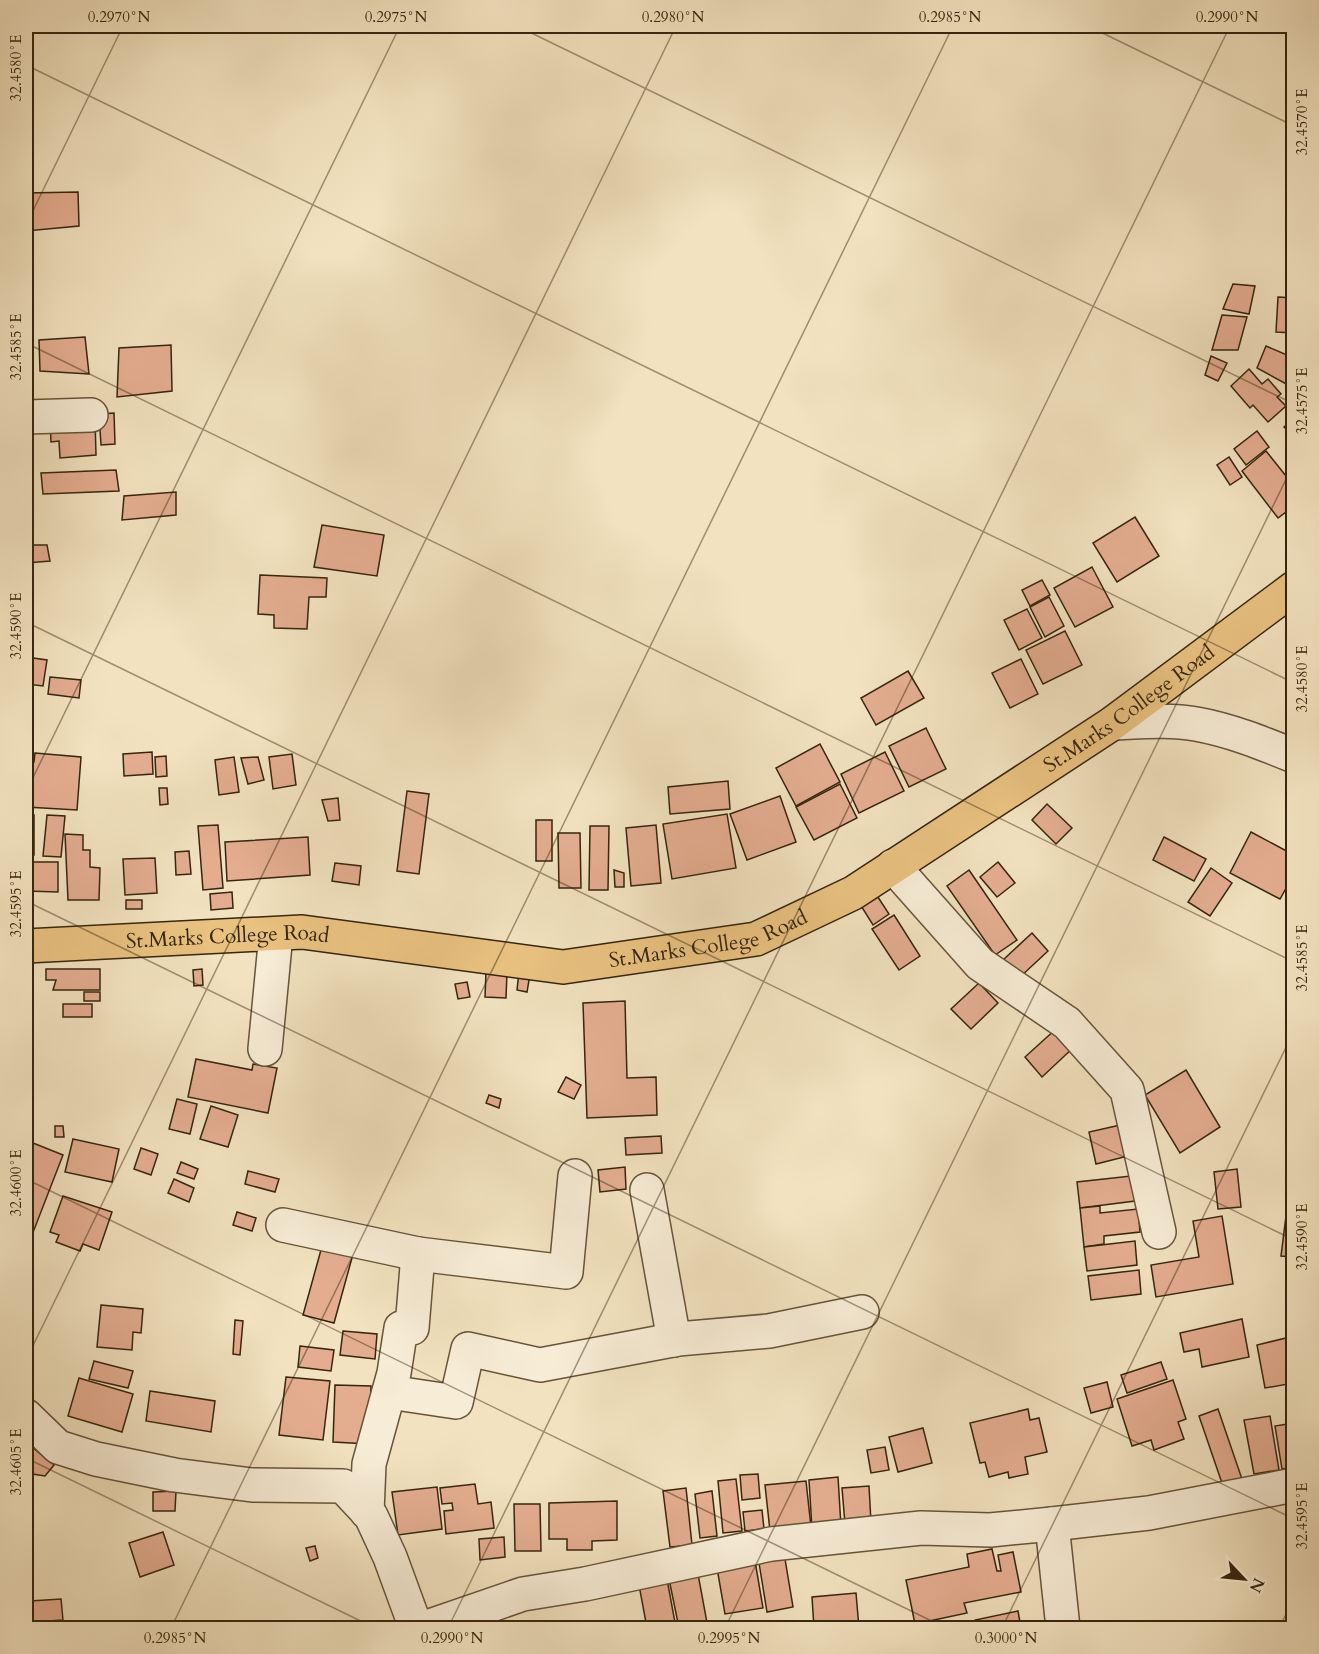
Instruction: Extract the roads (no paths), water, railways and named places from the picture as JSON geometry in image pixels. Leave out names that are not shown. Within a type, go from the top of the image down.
[{"type":"main road","name":"St.Marks College Road","points":[[26,946],[302,932],[563,967],[756,939],[854,893],[1113,723],[1293,588]]},
{"type":"street","points":[[26,417],[91,415]]},
{"type":"street","points":[[1113,723],[1162,721],[1196,724],[1257,741],[1293,756]]},
{"type":"street","points":[[893,866],[980,964],[1068,1023],[1127,1090],[1159,1232]]},
{"type":"street","points":[[265,1049],[276,934]]},
{"type":"street","points":[[283,1225],[418,1254],[566,1272],[575,1176]]},
{"type":"street","points":[[647,1190],[674,1340]]},
{"type":"street","points":[[367,1512],[369,1464],[389,1392],[401,1328],[412,1328],[418,1254]]},
{"type":"street","points":[[389,1392],[456,1402],[468,1349],[540,1365],[674,1340],[770,1331],[862,1312]]},
{"type":"street","points":[[26,1416],[58,1447],[96,1459],[174,1475],[252,1485],[343,1486],[367,1512],[390,1557],[416,1629]]},
{"type":"street","points":[[424,1629],[523,1594],[585,1584],[771,1544],[921,1528],[990,1530],[1052,1524],[1149,1513],[1293,1485]]},
{"type":"street","points":[[1052,1524],[1063,1629]]}]
